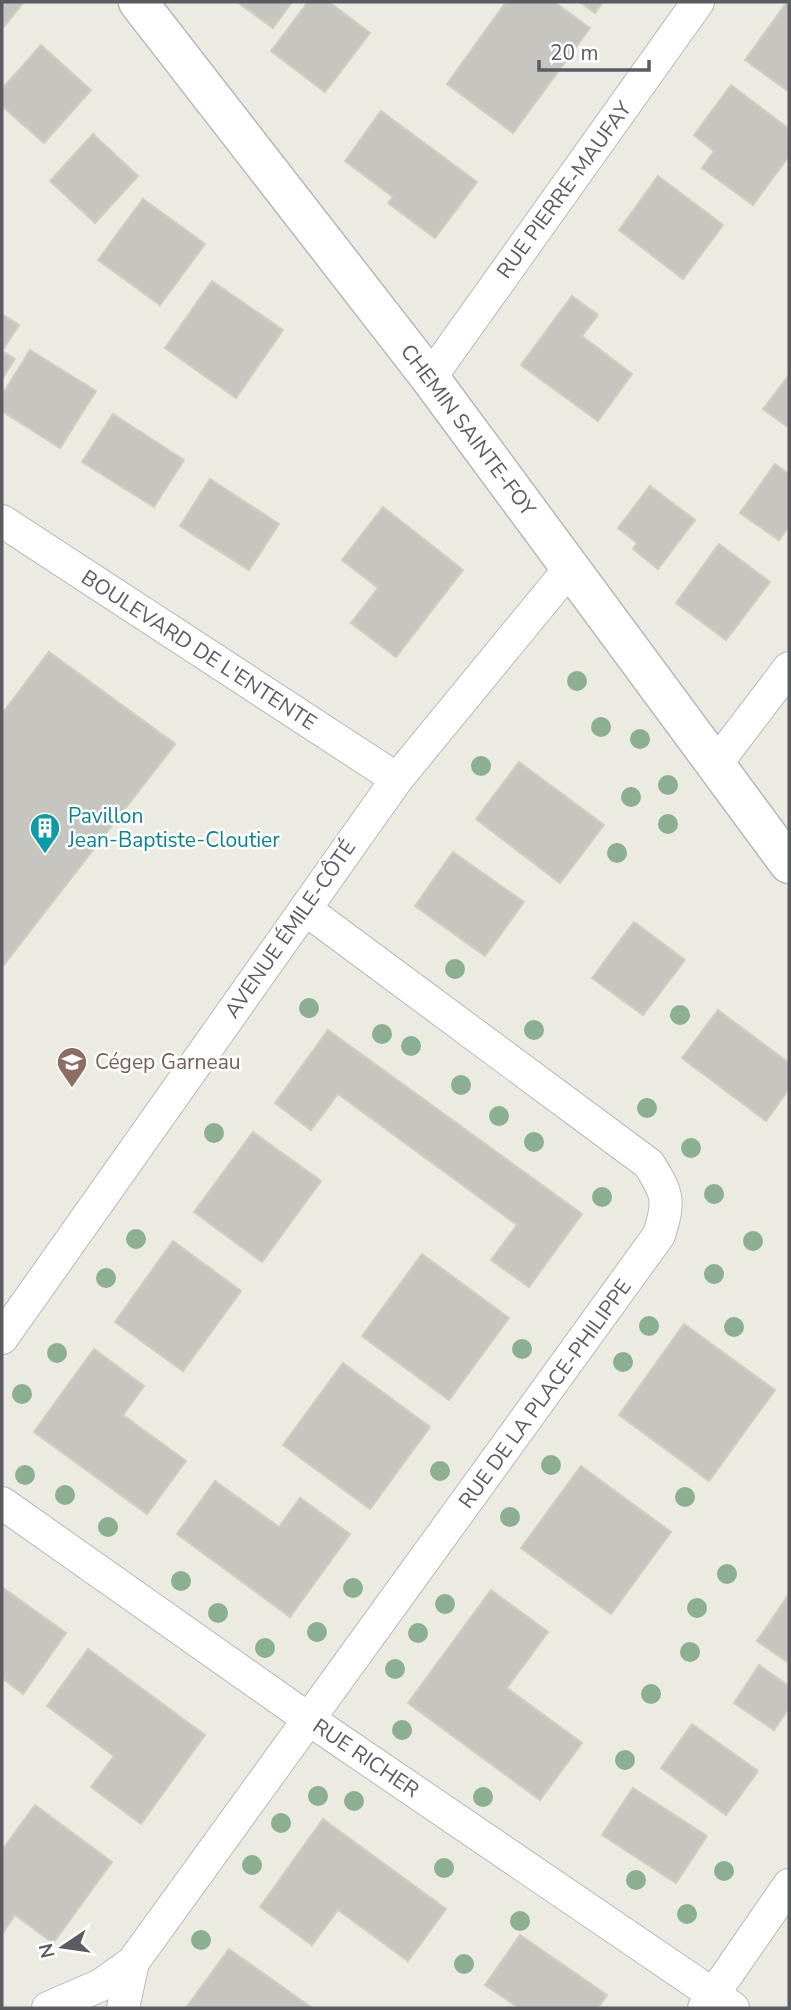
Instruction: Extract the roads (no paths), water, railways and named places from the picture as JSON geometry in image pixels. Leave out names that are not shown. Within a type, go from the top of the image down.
[{"type":"main road","name":"CHEMIN SAINTE-FOY","points":[[138,2],[430,377],[789,864]]},
{"type":"street","name":"RUE PIERRE-MAUFAY","points":[[430,377],[698,2]]},
{"type":"street","name":"BOULEVARD DE L'ENTENTE","points":[[2,521],[397,779]]},
{"type":"street","name":"AVENUE ÉMILE-CÔTÉ","points":[[2,1338],[397,779],[571,567]]},
{"type":"street","points":[[716,764],[789,668]]},
{"type":"street","name":"RUE DE LA PLACE-PHILIPPE","points":[[48,2008],[102,1985],[133,1962],[659,1235],[666,1212],[666,1191],[649,1164],[305,909]]},
{"type":"street","name":"RUE RICHER","points":[[2,1503],[717,2004]]},
{"type":"street","points":[[717,2004],[789,1885]]},
{"type":"street","name":"RUE DE LA PLACE-PHILIPPE","points":[[123,2008],[133,1962]]},
{"type":"place","name":"Pavillon Jean-Baptiste-Cloutier","points":[[45,855]]},
{"type":"place","name":"Cégep Garneau","points":[[72,1089]]}]
